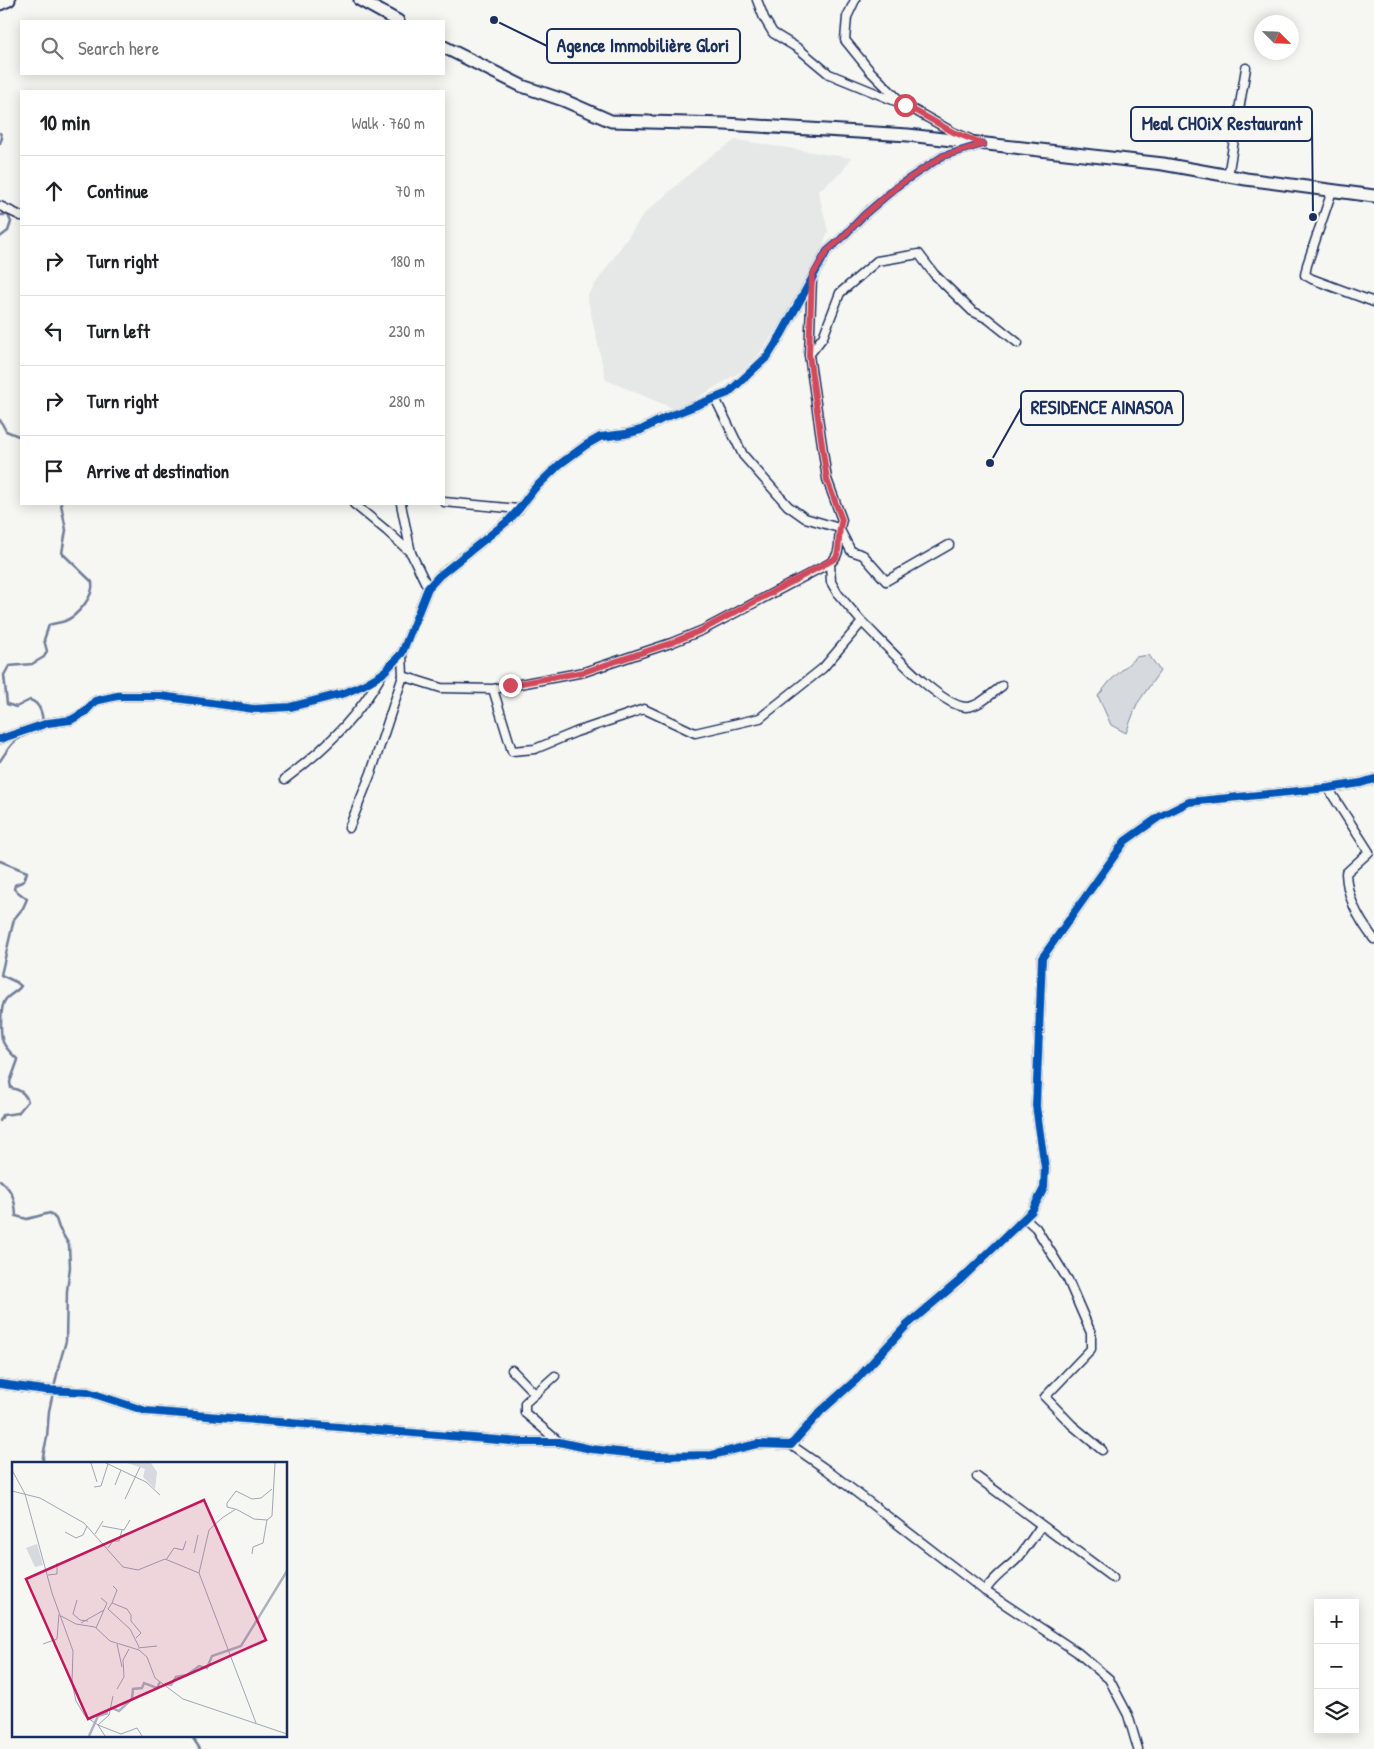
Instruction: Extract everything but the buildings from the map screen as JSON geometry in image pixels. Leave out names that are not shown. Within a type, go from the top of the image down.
[{"type":"main road","points":[[0,4],[9,0]]},
{"type":"main road","points":[[360,0],[396,20]]},
{"type":"main road","points":[[445,47],[522,86],[562,100],[611,121],[725,124],[908,135],[1163,164],[1228,176],[1374,196]]},
{"type":"street","points":[[757,0],[764,18],[773,33],[799,49],[829,74],[905,105],[953,132],[984,144]]},
{"type":"street","points":[[855,0],[847,17],[845,40],[870,71],[905,105]]},
{"type":"street","points":[[1228,176],[1246,68]]},
{"type":"street","points":[[0,739],[48,724],[71,720],[85,712],[95,700],[117,696],[161,696],[254,708],[290,708],[345,693],[366,684],[382,674],[402,654],[428,588],[439,576],[509,520],[534,488],[560,464],[600,437],[641,430],[664,418],[728,393],[768,356],[827,251],[864,215],[899,185],[943,156],[984,144]]},
{"type":"street","points":[[1332,191],[1305,275],[1374,302]]},
{"type":"street","points":[[0,206],[20,216]]},
{"type":"street","points":[[809,355],[823,337],[840,293],[877,261],[919,254],[934,274],[972,311],[988,319],[1018,344]]},
{"type":"street","points":[[403,676],[441,688],[493,689],[584,672],[671,643],[702,630],[830,563],[836,558],[839,528],[842,520],[827,480],[809,355],[812,276]]},
{"type":"street","points":[[715,398],[743,455],[788,506],[805,518],[839,528],[850,551],[863,555],[886,581],[950,545]]},
{"type":"street","points":[[445,502],[519,509]]},
{"type":"street","points":[[355,505],[411,553]]},
{"type":"street","points":[[400,505],[411,553],[428,588]]},
{"type":"street","points":[[830,563],[831,582],[838,594],[862,622],[938,695],[953,704],[967,707],[979,703],[1002,686]]},
{"type":"street","points":[[493,689],[512,751],[535,749],[576,732],[644,709],[695,733],[760,718],[823,668],[862,622]]},
{"type":"street","points":[[349,828],[371,773],[403,676],[402,654]]},
{"type":"street","points":[[285,778],[305,764],[344,727],[373,690],[382,674]]},
{"type":"street","points":[[791,1445],[821,1411],[857,1379],[907,1325],[958,1281],[1032,1211],[1044,1188],[1045,1168],[1036,1106],[1042,958],[1125,841],[1159,817],[1190,802],[1328,788],[1374,779]]},
{"type":"street","points":[[1328,788],[1369,852],[1346,874],[1346,884],[1352,904],[1374,939]]},
{"type":"street","points":[[1025,1218],[1036,1228],[1068,1280],[1091,1333],[1092,1348],[1045,1397],[1072,1425],[1102,1450]]},
{"type":"street","points":[[512,1370],[535,1394]]},
{"type":"street","points":[[555,1376],[525,1403],[525,1413],[559,1442]]},
{"type":"street","points":[[0,1384],[45,1390],[88,1392],[146,1411],[522,1442],[559,1442],[591,1449],[657,1456],[712,1455],[757,1444],[791,1445],[827,1470],[985,1591],[1077,1652],[1109,1679],[1128,1714],[1138,1749]]},
{"type":"street","points":[[977,1476],[1041,1526],[1113,1578]]},
{"type":"street","points":[[985,1591],[992,1579],[1005,1571],[1019,1556],[1041,1526]]},
{"type":"shaded area","points":[[736,140],[851,158],[842,172],[818,191],[828,231],[819,256],[777,329],[757,357],[742,371],[677,410],[606,380],[587,296],[644,214],[709,157]]},
{"type":"shaded area","points":[[1149,655],[1160,671],[1137,704],[1126,733],[1111,725],[1098,696],[1110,681],[1136,657]]},
{"type":"waterway","points":[[0,133],[2,138],[0,143]]},
{"type":"waterway","points":[[0,215],[8,215],[11,222],[8,231],[0,237]]},
{"type":"waterway","points":[[0,420],[6,431],[20,437]]},
{"type":"waterway","points":[[36,731],[41,730],[42,726],[42,716],[37,704],[30,700],[16,707],[7,704],[4,675],[9,666],[32,664],[44,657],[47,651],[44,640],[49,625],[65,621],[75,615],[88,599],[92,587],[92,582],[62,553],[66,530],[61,505]]},
{"type":"waterway","points":[[0,761],[12,744],[31,733]]},
{"type":"waterway","points":[[0,861],[27,872],[24,881],[15,885],[14,889],[27,899],[23,908],[14,919],[1,975],[21,986],[4,1002],[1,1026],[4,1045],[18,1060],[10,1082],[11,1088],[25,1095],[28,1101],[18,1113],[3,1115],[0,1121]]},
{"type":"waterway","points":[[0,1180],[8,1188],[12,1196],[16,1216],[27,1219],[50,1213],[56,1219],[69,1245],[70,1267],[67,1291],[66,1341],[49,1411],[43,1462]]},
{"type":"waterway","points":[[192,1736],[200,1749]]},
{"type":"cycle path","points":[[0,739],[48,723],[71,720],[85,712],[95,701],[117,696],[161,696],[254,709],[290,707],[345,693],[382,674],[402,653],[428,588],[439,576],[509,520],[534,489],[560,464],[600,437],[641,430],[664,418],[728,393],[768,356],[827,251],[864,215],[899,185],[943,156],[983,144]]},
{"type":"cycle path","points":[[0,1384],[45,1390],[88,1392],[146,1411],[521,1442],[559,1442],[591,1449],[657,1456],[712,1455],[757,1444],[791,1445],[821,1411],[857,1379],[907,1325],[959,1281],[1032,1211],[1044,1188],[1045,1168],[1036,1106],[1042,958],[1125,841],[1159,817],[1189,802],[1328,788],[1374,779]]},
{"type":"place","name":"Agence Immobilière Glori","points":[[494,20]]},
{"type":"place","name":"Meal CHOiX Restaurant","points":[[1313,217]]},
{"type":"place","name":"RESIDENCE AINASOA","points":[[990,463]]},
{"type":"route","points":[[510,685],[584,672],[671,643],[702,630],[830,563],[836,558],[839,528],[842,520],[827,480],[809,355],[811,344],[812,276],[827,251],[864,215],[899,185],[943,156],[984,144],[953,132],[905,105]]}]
